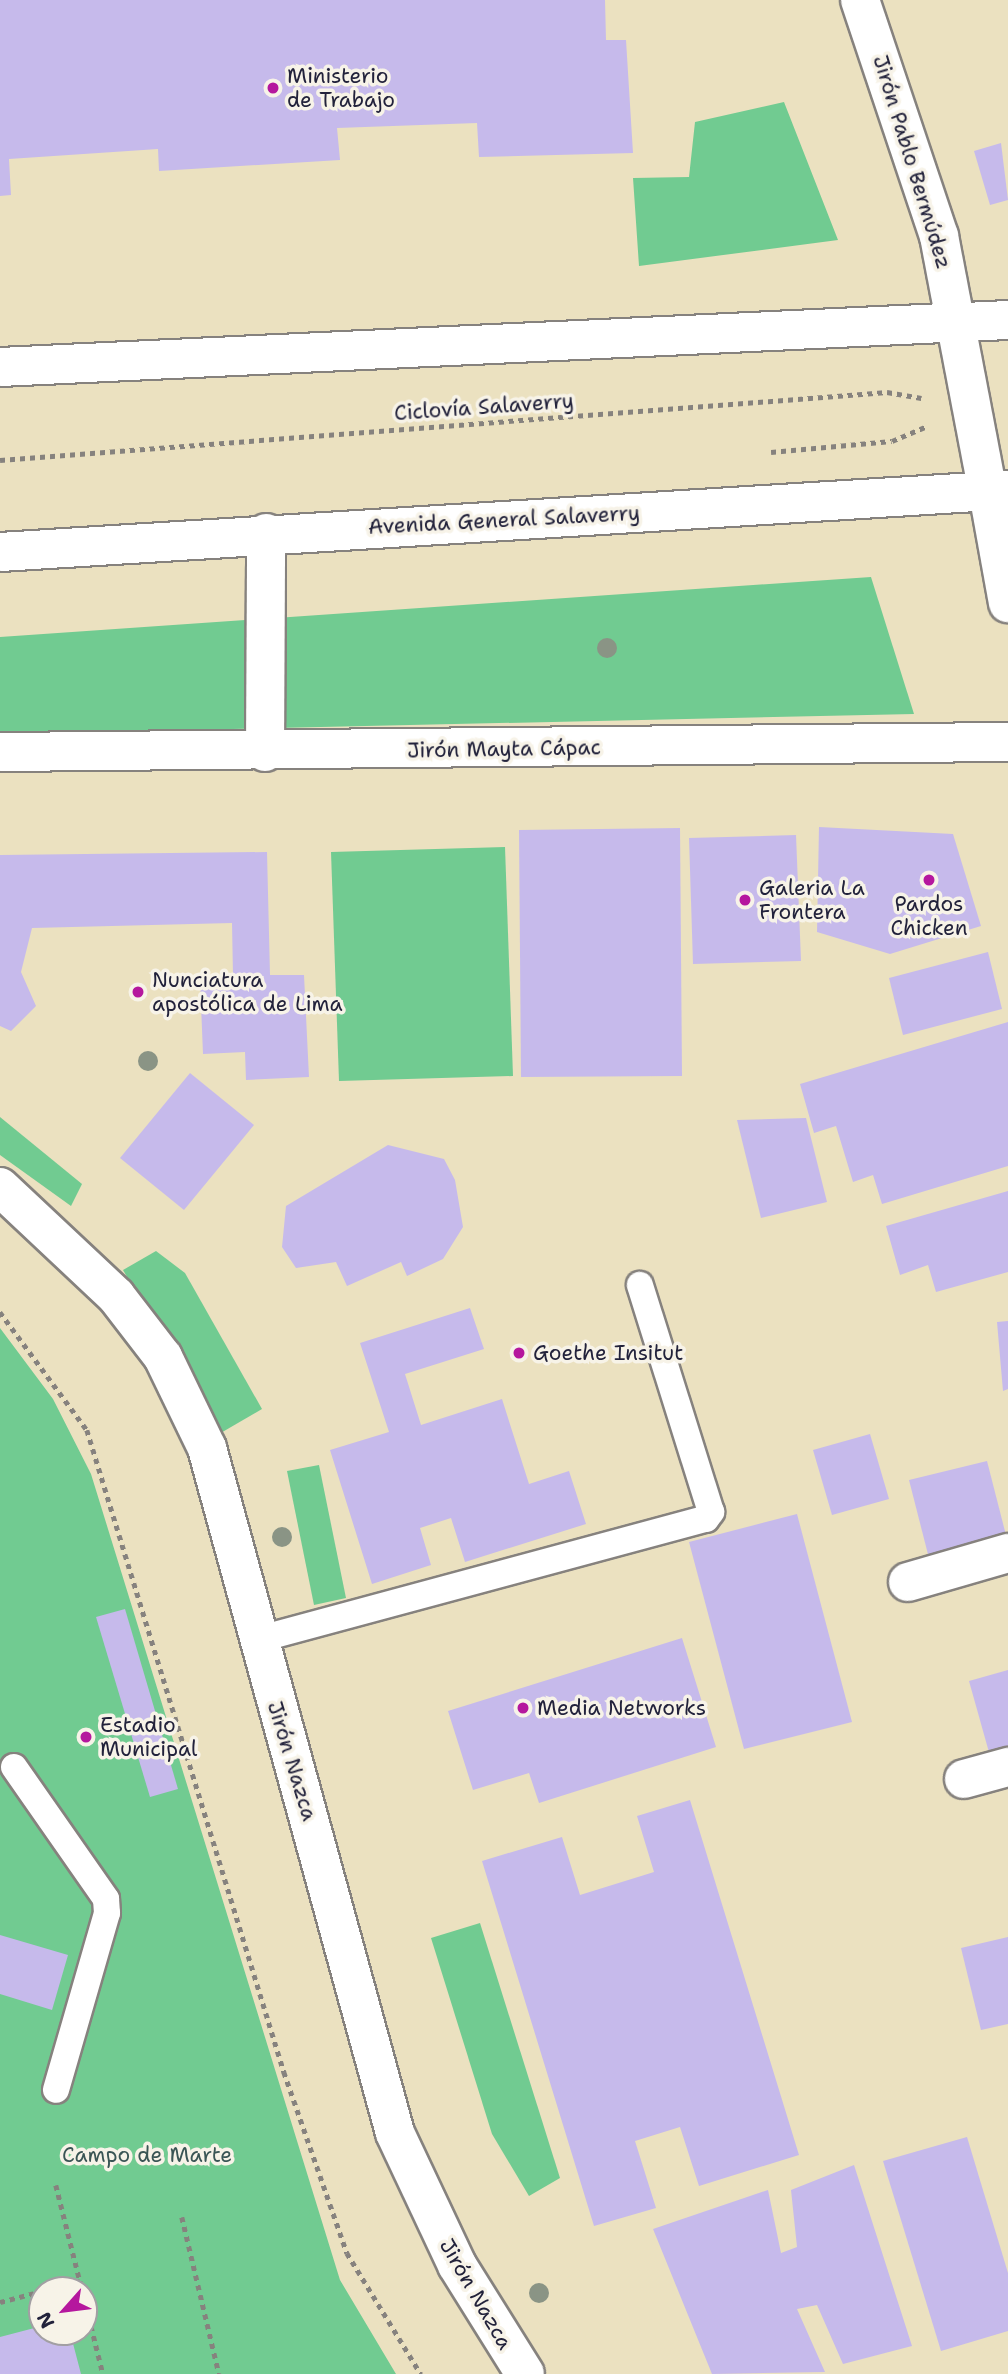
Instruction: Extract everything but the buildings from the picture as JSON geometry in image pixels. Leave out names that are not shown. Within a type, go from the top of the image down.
[{"type":"street","name":"Jirón Pablo Bermúdez","points":[[860,0],[939,236],[958,322],[970,408],[998,491],[1008,603]]},
{"type":"street","points":[[0,367],[1008,320]]},
{"type":"street","name":"Avenida General Salaverry","points":[[0,552],[266,533],[998,491]]},
{"type":"street","points":[[265,752],[266,533]]},
{"type":"street","name":"Jirón Mayta Cápac","points":[[0,752],[265,752],[1008,742]]},
{"type":"street","name":"Jirón Nazca","points":[[0,1187],[116,1296],[163,1357],[207,1448],[256,1640],[395,2133],[457,2266],[525,2374]]},
{"type":"street","points":[[908,1582],[1008,1553]]},
{"type":"street","points":[[964,1779],[1008,1767]]},
{"type":"lane","points":[[256,1640],[706,1519],[711,1512],[640,1285]]},
{"type":"lane","points":[[14,1767],[106,1899],[104,1925],[56,2090]]},
{"type":"path","name":"Ciclovía Salaverry","points":[[0,460],[887,392],[970,408]]},
{"type":"path","points":[[0,1312],[87,1430],[284,2072],[347,2253],[421,2374]]},
{"type":"path","points":[[56,2185],[79,2276]]},
{"type":"path","points":[[182,2217],[219,2374]]},
{"type":"path","points":[[0,2302],[28,2295]]},
{"type":"path","points":[[96,2346],[103,2374]]},
{"type":"green space","points":[[784,102],[838,240],[639,266],[633,178],[689,177],[695,122]]},
{"type":"green space","points":[[871,577],[914,714],[0,734],[0,637]]},
{"type":"green space","points":[[505,847],[513,1076],[339,1081],[331,852]]},
{"type":"green space","points":[[0,1117],[82,1184],[71,1206],[0,1155]]},
{"type":"green space","points":[[156,1251],[185,1273],[262,1409],[219,1434],[123,1270]]},
{"type":"green space","name":"Campo de Marte","points":[[0,1328],[53,1399],[91,1474],[340,2280],[396,2374],[0,2374]]},
{"type":"green space","points":[[319,1465],[346,1598],[314,1605],[287,1471]]},
{"type":"green space","points":[[480,1923],[560,2178],[529,2196],[492,2134],[431,1938]]},
{"type":"place","name":"Ministerio de Trabajo","points":[[273,88]]},
{"type":"place","name":"Pardos Chicken","points":[[929,880]]},
{"type":"place","name":"Galeria La Frontera","points":[[745,900]]},
{"type":"place","name":"Nunciatura apostólica de Lima","points":[[138,992]]},
{"type":"place","name":"Goethe Insitut","points":[[519,1353]]},
{"type":"place","name":"Media Networks","points":[[523,1708]]},
{"type":"place","name":"Estadio Municipal","points":[[86,1737]]}]
